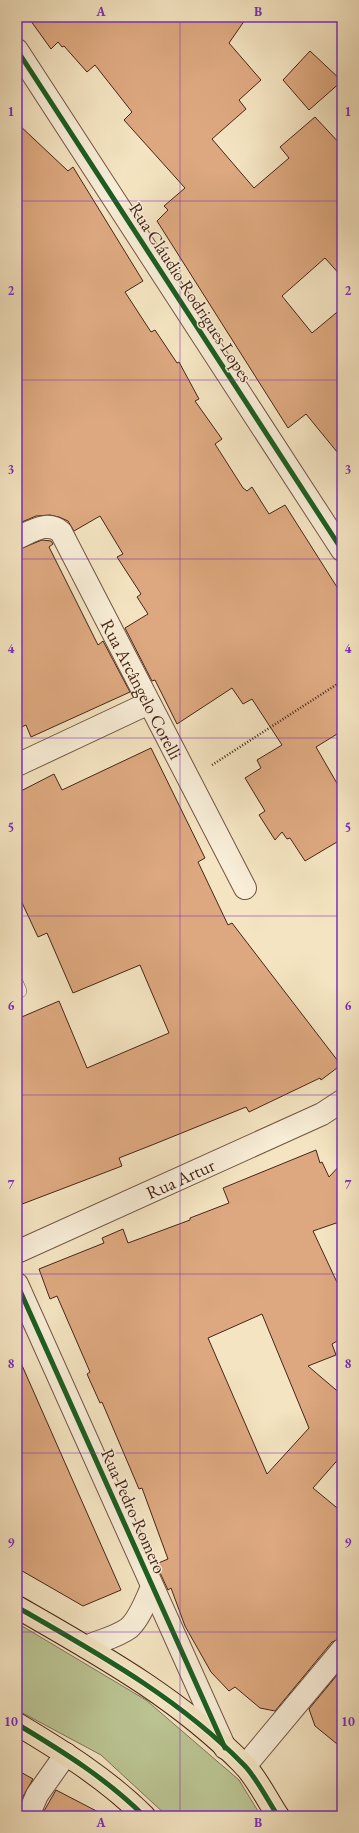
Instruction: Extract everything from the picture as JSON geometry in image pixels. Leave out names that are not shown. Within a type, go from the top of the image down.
[{"type":"main road","points":[[17,1607],[86,1647],[155,1690],[245,1766],[278,1816]]},
{"type":"main road","points":[[17,1724],[66,1754],[124,1796],[144,1816]]},
{"type":"street","name":"Rua Cláudio Rodrigues Lopes","points":[[17,50],[342,550]]},
{"type":"street","name":"Rua Arcângelo Corelli","points":[[17,538],[39,528],[55,528],[61,532],[245,888]]},
{"type":"street","points":[[17,765],[149,703]]},
{"type":"street","name":"Rua Artur","points":[[17,1252],[322,1114],[342,1101]]},
{"type":"street","name":"Rua Pedro Romero","points":[[17,1284],[225,1748]]},
{"type":"street","name":"Rua Pedro Romero","points":[[86,1647],[119,1634],[129,1627],[137,1618],[152,1586]]},
{"type":"street","points":[[245,1766],[342,1650]]},
{"type":"street","points":[[28,1816],[37,1795],[66,1754]]},
{"type":"path","points":[[188,780],[342,681]]},
{"type":"green space","points":[[17,1623],[146,1700],[239,1780],[261,1816],[167,1816],[101,1755],[17,1710]]},
{"type":"building","points":[[28,17],[247,17],[229,43],[261,80],[239,100],[246,109],[212,139],[254,188],[289,158],[280,147],[315,117],[342,146],[342,277],[325,258],[282,296],[312,333],[342,308],[342,458],[306,414],[288,428],[157,221],[168,210],[164,206],[185,188],[124,120],[132,112],[95,65],[87,72],[64,46],[62,47],[58,42],[51,49]]},
{"type":"building","points":[[310,51],[342,81],[309,110],[283,80]]},
{"type":"building","points":[[17,123],[68,171],[73,167],[143,281],[125,292],[151,332],[155,330],[177,363],[179,362],[199,399],[195,401],[222,439],[215,444],[243,488],[247,491],[252,487],[269,514],[285,505],[342,595],[342,731],[316,747],[342,792],[342,839],[305,861],[290,838],[287,839],[282,832],[275,840],[259,815],[265,811],[245,778],[261,768],[257,760],[282,745],[252,699],[243,704],[232,688],[177,724],[155,680],[152,681],[125,628],[148,614],[137,597],[141,594],[117,557],[123,554],[100,516],[74,531],[68,521],[50,515],[36,516],[17,524]]},
{"type":"building","points":[[42,540],[51,541],[53,544],[49,547],[98,645],[103,641],[130,692],[31,737],[26,725],[17,729],[17,550]]},
{"type":"building","points":[[151,748],[205,858],[198,862],[228,925],[232,923],[341,1065],[321,1080],[320,1078],[249,1112],[246,1107],[119,1158],[122,1166],[17,1206],[17,1019],[59,1001],[87,1068],[169,1033],[140,965],[73,993],[47,933],[38,937],[17,892],[17,793],[54,774],[62,790]]},
{"type":"building","points":[[316,1150],[320,1163],[322,1162],[329,1177],[342,1163],[342,1221],[313,1231],[342,1293],[342,1338],[332,1344],[336,1355],[308,1366],[342,1395],[342,1455],[313,1488],[342,1512],[342,1638],[332,1642],[275,1711],[260,1708],[235,1687],[229,1691],[211,1672],[185,1626],[171,1588],[168,1590],[156,1564],[168,1559],[142,1488],[139,1489],[102,1402],[100,1403],[87,1374],[90,1372],[57,1296],[50,1299],[39,1269],[104,1243],[102,1238],[123,1229],[128,1243],[190,1220],[190,1218],[229,1203],[223,1188]],"holes":[[[262,1314],[309,1428],[267,1474],[208,1338]]]},
{"type":"building","points":[[17,1354],[121,1590],[83,1606],[17,1568]]},
{"type":"building","points":[[342,1669],[342,1748],[315,1726],[309,1709]]},
{"type":"building","points":[[17,1770],[33,1779],[21,1800],[17,1797]]},
{"type":"building","points":[[56,1790],[106,1816],[55,1816],[44,1811]]},
{"type":"cycle path","points":[[17,50],[342,550]]},
{"type":"cycle path","points":[[17,1284],[225,1748]]},
{"type":"cycle path","points":[[17,1607],[136,1678],[192,1719],[219,1741],[244,1765],[257,1782],[278,1816]]},
{"type":"cycle path","points":[[17,1724],[67,1755],[99,1778],[144,1816]]}]
